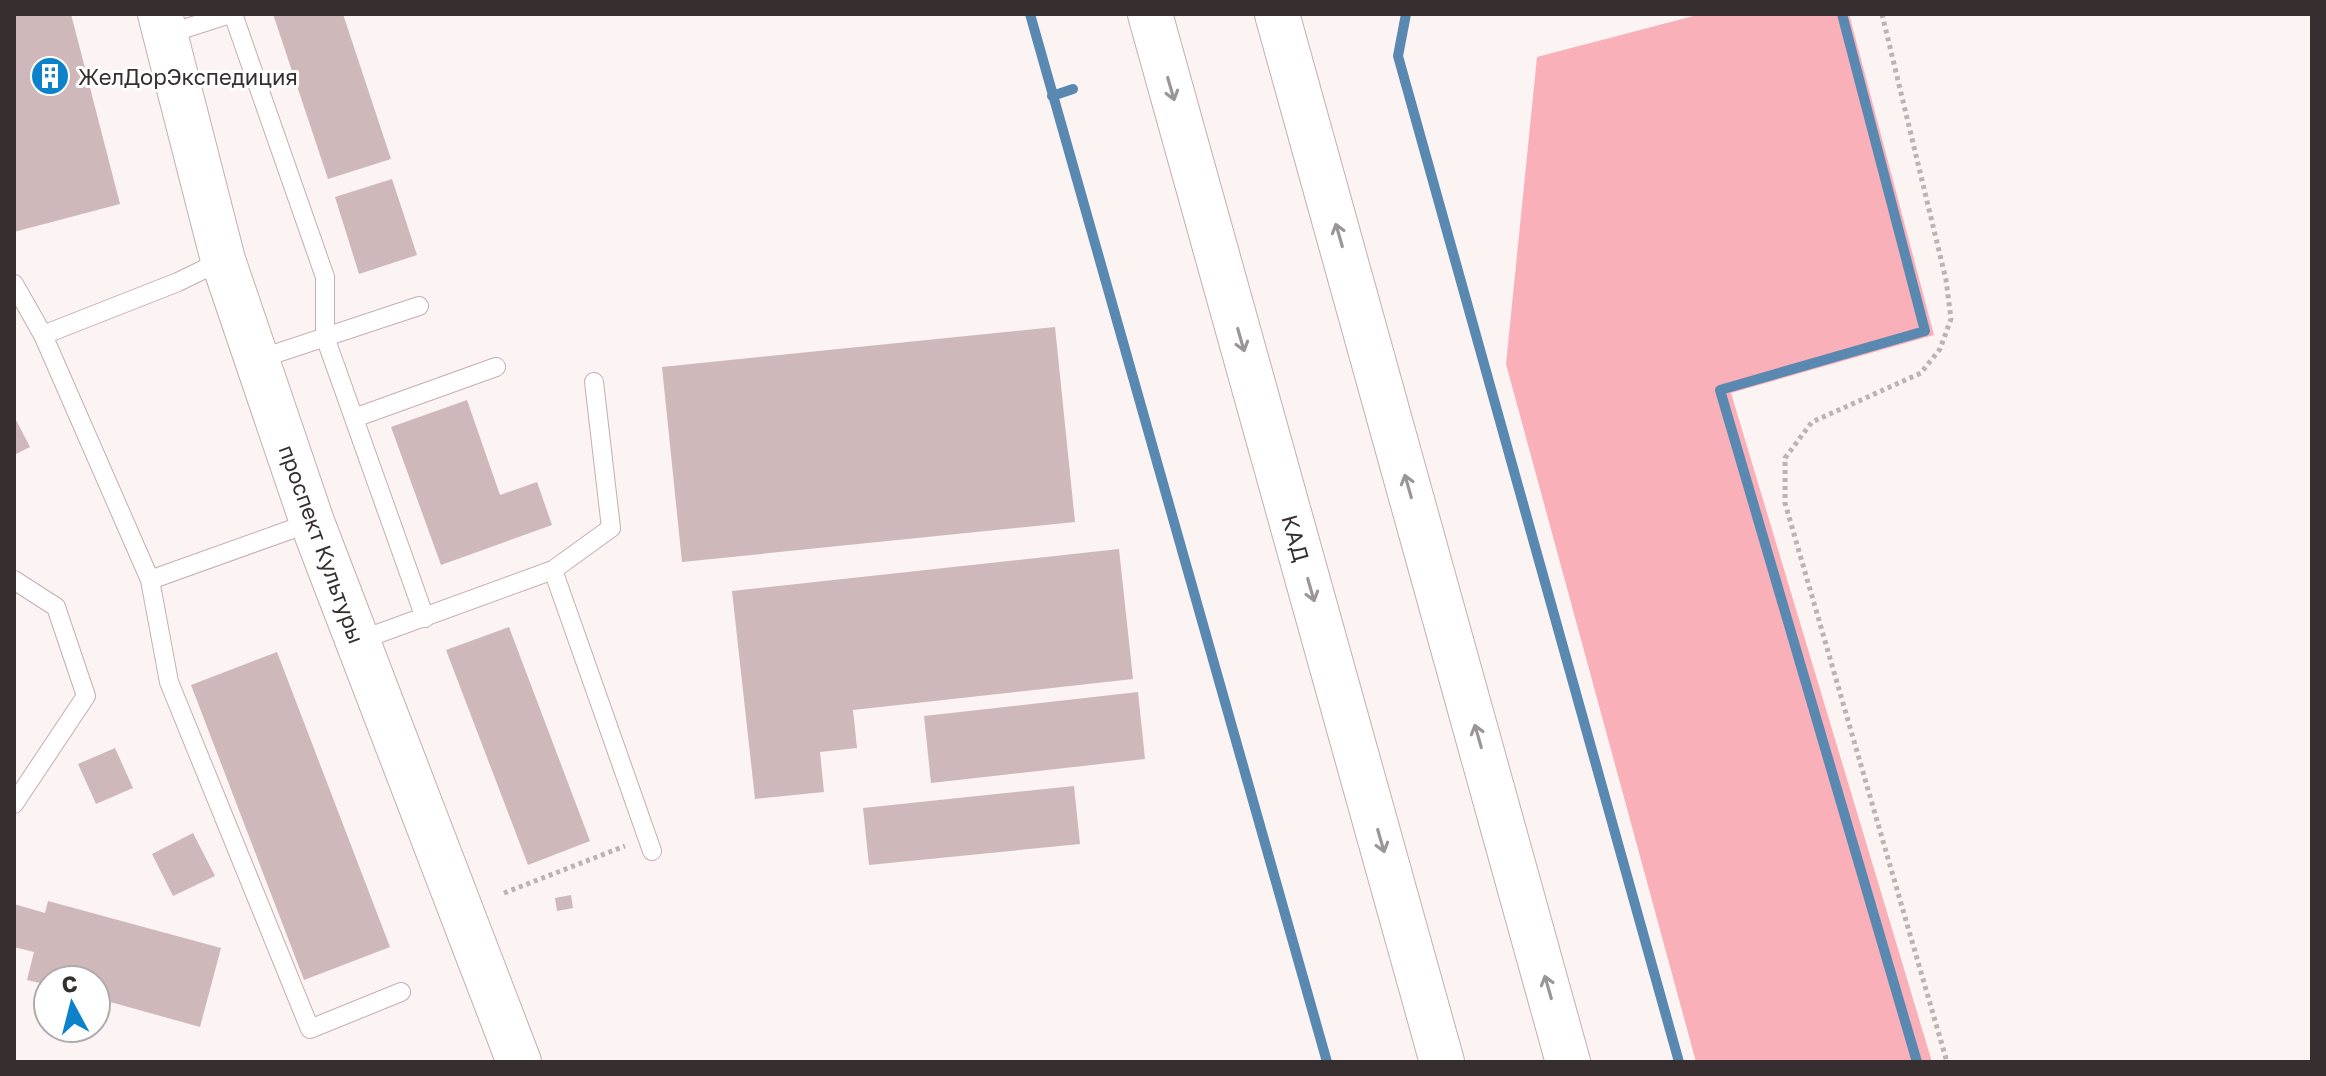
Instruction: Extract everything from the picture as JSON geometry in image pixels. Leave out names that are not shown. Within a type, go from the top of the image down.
[{"type":"main road","name":"КАД","points":[[1150,14],[1442,1062]]},
{"type":"main road","points":[[1277,14],[1568,1062]]},
{"type":"main road","name":"проспект Культуры","points":[[163,24],[223,260],[256,360],[312,522],[519,1062]]},
{"type":"lane","points":[[163,24],[231,14],[325,277],[325,337],[425,618]]},
{"type":"lane","points":[[43,335],[178,282],[223,260]]},
{"type":"lane","points":[[14,284],[43,335],[150,580],[169,682],[310,1029],[401,992]]},
{"type":"lane","points":[[256,360],[419,306]]},
{"type":"lane","points":[[354,418],[496,367]]},
{"type":"lane","points":[[358,641],[553,570],[611,528],[594,382]]},
{"type":"lane","points":[[150,580],[312,522]]},
{"type":"lane","points":[[553,570],[650,844]]},
{"type":"lane","points":[[14,580],[56,607],[86,696],[14,804]]},
{"type":"path","points":[[1882,14],[1946,280],[1951,319],[1940,349],[1921,373],[1812,422],[1785,458],[1785,503],[1947,1062]]},
{"type":"path","points":[[504,893],[650,844]]},
{"type":"shaded area","points":[[1701,14],[1849,14],[1934,335],[1731,393],[1932,1062],[1696,1062],[1506,364],[1537,57]]},
{"type":"building","name":"ЖелДорЭкспедиция","points":[[14,14],[71,14],[120,204],[14,232]]},
{"type":"building","points":[[273,14],[343,14],[391,159],[328,179]]},
{"type":"building","points":[[392,179],[417,255],[359,274],[335,197]]},
{"type":"building","points":[[1055,327],[1075,522],[682,562],[662,367]]},
{"type":"building","points":[[467,400],[500,495],[537,482],[552,525],[441,565],[391,427]]},
{"type":"building","points":[[14,416],[30,447],[14,455]]},
{"type":"building","points":[[1119,549],[1133,679],[853,710],[857,748],[820,752],[824,792],[755,799],[732,591]]},
{"type":"building","points":[[509,627],[590,841],[528,865],[446,650]]},
{"type":"building","points":[[277,652],[390,947],[304,980],[191,685]]},
{"type":"building","points":[[1138,692],[1145,759],[931,783],[924,716]]},
{"type":"building","points":[[115,748],[133,788],[96,804],[78,764]]},
{"type":"building","points":[[1074,786],[1080,844],[869,865],[863,808]]},
{"type":"building","points":[[193,833],[215,876],[173,896],[152,854]]},
{"type":"building","points":[[571,895],[573,908],[557,911],[555,898]]},
{"type":"building","points":[[48,901],[221,948],[200,1027],[112,1002],[112,964],[32,964],[32,981],[27,980],[34,952],[14,947],[14,904],[45,913]]},
{"type":"waterway","points":[[1030,14],[1327,1062]]},
{"type":"waterway","points":[[1406,14],[1398,56],[1679,1062]]},
{"type":"waterway","points":[[1842,14],[1925,331],[1720,390],[1917,1062]]},
{"type":"waterway","points":[[1052,96],[1073,89]]},
{"type":"place","name":"ЖелДорЭкспедиция","points":[[50,76]]}]
